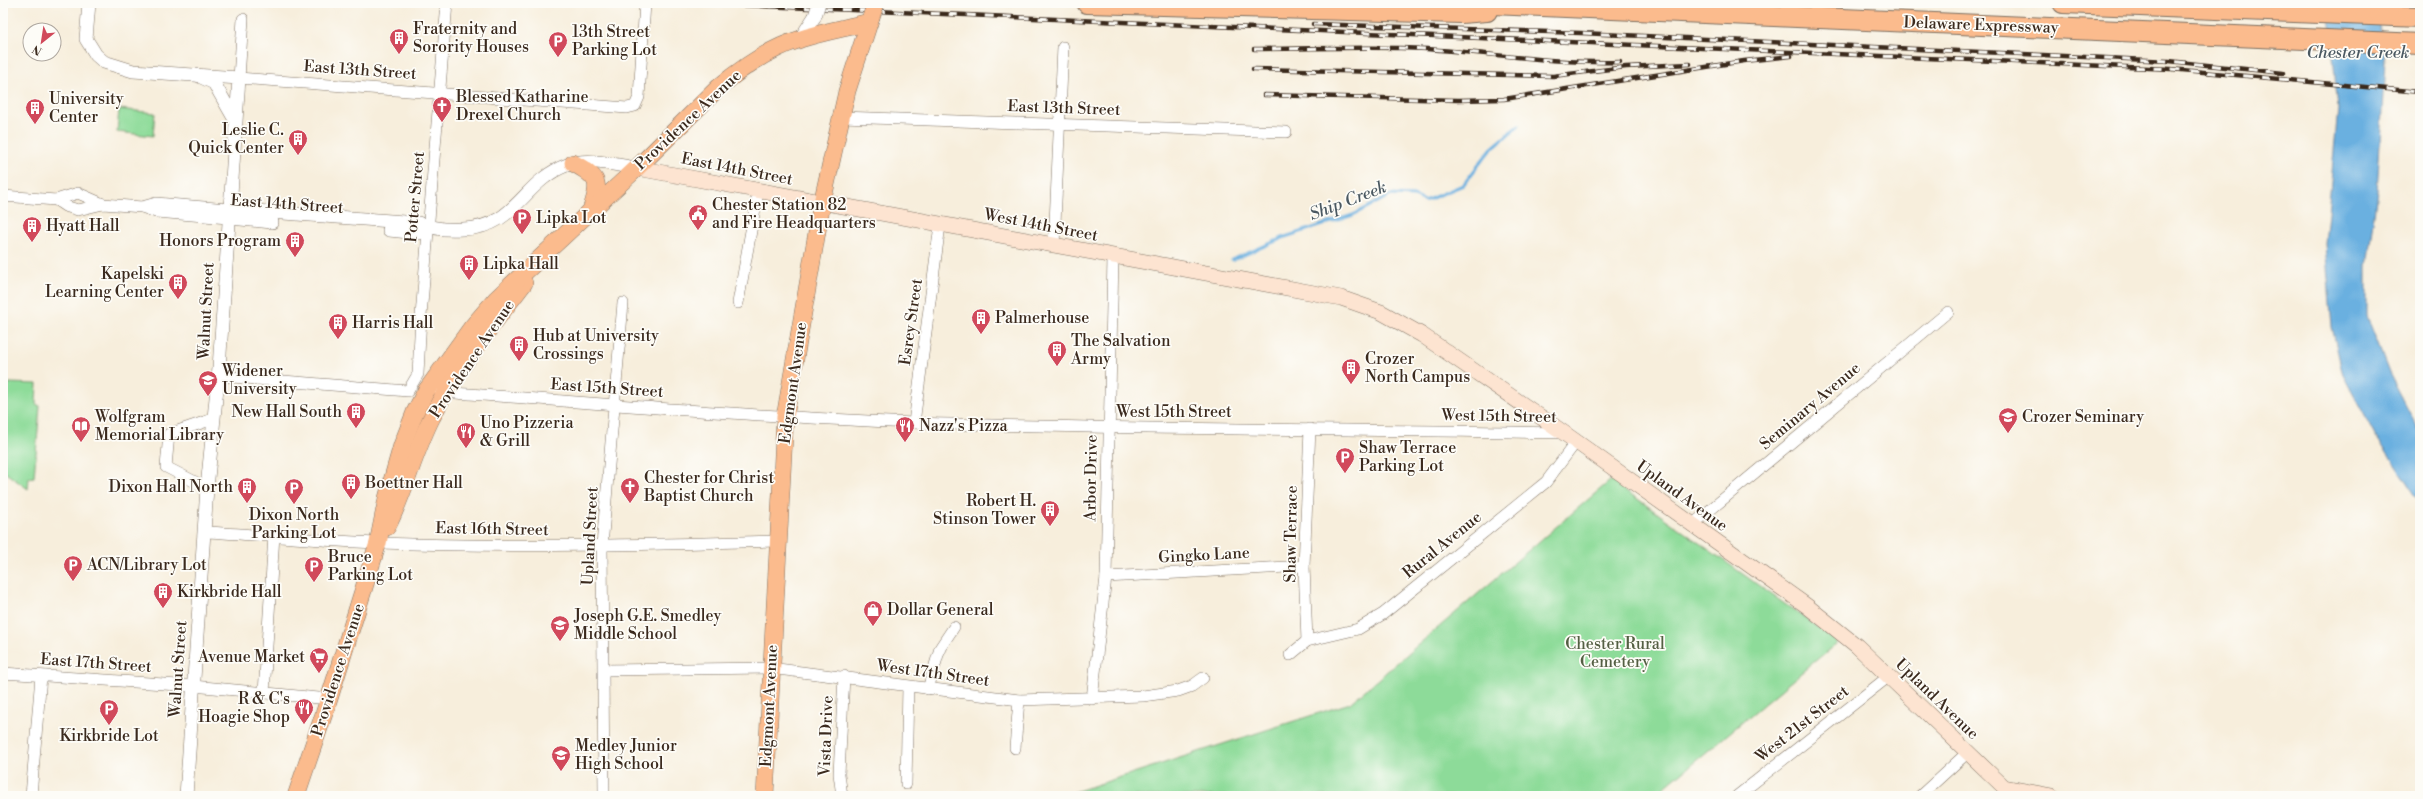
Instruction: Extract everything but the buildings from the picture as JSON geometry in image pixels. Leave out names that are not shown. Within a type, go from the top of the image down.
[{"type":"highway","points":[[1088,3],[1461,13],[1552,7]]},
{"type":"highway","name":"Delaware Expressway","points":[[1470,3],[2420,44]]},
{"type":"highway","name":"Delaware Expressway","points":[[2063,3],[2420,17]]},
{"type":"main road","name":"Providence Avenue","points":[[296,796],[329,699],[378,543],[387,498],[402,445],[415,412],[426,392],[472,327],[496,299],[637,168],[737,72],[777,48],[872,14]]},
{"type":"main road","name":"Edgmont Avenue","points":[[765,796],[770,668],[785,417],[822,203],[841,117],[872,14]]},
{"type":"main road","points":[[573,163],[590,172],[598,185],[590,211]]},
{"type":"main road","name":"East 14th Street","points":[[637,168],[822,203]]},
{"type":"main road","name":"West 14th Street","points":[[822,203],[1254,283]]},
{"type":"main road","name":"Providence Avenue","points":[[378,543],[399,504],[432,416],[490,328],[552,248]]},
{"type":"main road","name":"Upland Avenue","points":[[1254,283],[1341,298],[1381,312],[1422,335],[1570,437],[1849,639],[2007,792],[2052,796]]},
{"type":"street","name":"Potter Street","points":[[219,376],[408,391],[418,374],[428,227],[447,3]]},
{"type":"street","points":[[800,39],[815,16],[819,3]]},
{"type":"street","name":"East 13th Street","points":[[88,7],[86,39],[90,47],[104,62],[116,68],[133,71],[626,108],[635,106],[639,97],[644,6]]},
{"type":"street","name":"Walnut Street","points":[[186,796],[206,532],[207,488],[213,419],[219,376],[234,119],[239,78],[243,19]]},
{"type":"street","points":[[1054,245],[1061,126],[1063,47]]},
{"type":"street","points":[[198,75],[214,83],[227,103],[234,119]]},
{"type":"street","name":"East 13th Street","points":[[841,117],[1061,126],[1286,132]]},
{"type":"street","name":"East 14th Street","points":[[3,196],[56,200],[78,194],[103,204],[142,207],[156,203],[228,213],[332,222],[418,223],[428,227],[469,229],[494,223],[504,217],[549,173],[573,163],[593,162],[637,168]]},
{"type":"street","points":[[738,303],[758,192]]},
{"type":"street","name":"East 14th Street","points":[[56,200],[65,206],[78,210],[103,204]]},
{"type":"street","name":"Esrey Street","points":[[914,423],[940,225]]},
{"type":"street","name":"Arbor Drive","points":[[1092,699],[1106,577],[1108,428],[1113,258]]},
{"type":"street","name":"Upland Street","points":[[604,796],[602,546],[623,303]]},
{"type":"street","name":"Seminary Avenue","points":[[1692,525],[1948,312]]},
{"type":"street","name":"East 15th Street","points":[[426,392],[785,417]]},
{"type":"street","name":"West 15th Street","points":[[785,417],[914,423],[1108,428],[1310,429],[1570,437]]},
{"type":"street","points":[[207,488],[166,467],[168,434],[213,419]]},
{"type":"street","name":"Shaw Terrace","points":[[1307,641],[1304,566],[1310,429]]},
{"type":"street","name":"Rural Avenue","points":[[1307,641],[1358,629],[1383,614],[1546,482],[1570,437]]},
{"type":"street","name":"East 16th Street","points":[[206,532],[274,535],[378,543],[602,546],[778,541]]},
{"type":"street","points":[[264,693],[274,535]]},
{"type":"street","name":"Gingko Lane","points":[[1106,577],[1304,566]]},
{"type":"street","points":[[928,689],[940,648],[954,627]]},
{"type":"street","points":[[1290,655],[1307,641]]},
{"type":"street","points":[[604,670],[770,668]]},
{"type":"street","name":"West 17th Street","points":[[770,668],[844,676],[908,687],[1019,700],[1092,699],[1143,696],[1178,691],[1192,686],[1203,678]]},
{"type":"street","name":"East 17th Street","points":[[3,673],[194,686],[329,699]]},
{"type":"street","points":[[31,796],[41,676]]},
{"type":"street","name":"Vista Drive","points":[[842,796],[839,774],[844,676]]},
{"type":"street","name":"West 21st Street","points":[[1737,796],[1888,677]]},
{"type":"street","points":[[906,784],[908,687]]},
{"type":"street","points":[[1015,748],[1019,700]]},
{"type":"street","points":[[1920,796],[1967,753]]},
{"type":"green space","points":[[119,109],[155,113],[153,136],[117,132]]},
{"type":"green space","points":[[9,383],[37,384],[36,404],[40,406],[34,477],[29,478],[28,489],[3,471],[3,385],[8,386]]},
{"type":"green space","name":"Chester Rural Cemetery","points":[[1611,480],[1838,642],[1654,796],[1062,796],[1350,703]]},
{"type":"water","name":"Chester Creek","points":[[2328,3],[2373,3],[2381,32],[2385,61],[2377,192],[2367,266],[2367,316],[2389,373],[2420,433],[2420,502],[2375,435],[2343,375],[2332,327],[2325,244],[2338,109]]},
{"type":"waterway","name":"Ship Creek","points":[[1232,260],[1285,237],[1353,215],[1391,195],[1414,196],[1425,201],[1463,185],[1491,149],[1519,125]]},
{"type":"railway","points":[[697,3],[2171,69],[2420,92]]},
{"type":"railway","points":[[1313,24],[1581,33],[2169,61],[2283,73]]},
{"type":"railway","points":[[1254,49],[1405,48],[1548,60],[1620,62]]},
{"type":"railway","points":[[1264,95],[1458,100],[1504,99],[1744,61],[1791,56]]},
{"type":"railway","points":[[1253,69],[1553,76],[1626,67],[1690,64]]},
{"type":"place","name":"Fraternity and Sorority Houses","points":[[399,55]]},
{"type":"place","name":"13th Street Parking Lot","points":[[558,58]]},
{"type":"place","name":"Blessed Katharine Drexel Church","points":[[442,123]]},
{"type":"place","name":"University Center","points":[[35,125]]},
{"type":"place","name":"Leslie C. Quick Center","points":[[298,156]]},
{"type":"place","name":"Chester Station 82 and Fire Headquarters","points":[[698,231]]},
{"type":"place","name":"Lipka Lot","points":[[522,235]]},
{"type":"place","name":"Hyatt Hall","points":[[32,243]]},
{"type":"place","name":"Honors Program","points":[[295,258]]},
{"type":"place","name":"Lipka Hall","points":[[469,281]]},
{"type":"place","name":"Kapelski Learning Center","points":[[178,300]]},
{"type":"place","name":"Palmerhouse","points":[[981,335]]},
{"type":"place","name":"Harris Hall","points":[[338,340]]},
{"type":"place","name":"Hub at University Crossings","points":[[519,362]]},
{"type":"place","name":"The Salvation Army","points":[[1057,367]]},
{"type":"place","name":"Crozer North Campus","points":[[1351,385]]},
{"type":"place","name":"Widener University","points":[[208,397]]},
{"type":"place","name":"New Hall South","points":[[356,429]]},
{"type":"place","name":"Crozer Seminary","points":[[2008,434]]},
{"type":"place","name":"Wolfgram Memorial Library","points":[[81,443]]},
{"type":"place","name":"Nazz's Pizza","points":[[905,443]]},
{"type":"place","name":"Uno Pizzeria & Grill","points":[[466,449]]},
{"type":"place","name":"Shaw Terrace Parking Lot","points":[[1345,474]]},
{"type":"place","name":"Boettner Hall","points":[[351,500]]},
{"type":"place","name":"Dixon Hall North","points":[[247,504]]},
{"type":"place","name":"Chester for Christ Baptist Church","points":[[630,504]]},
{"type":"place","name":"Dixon North Parking Lot","points":[[294,505]]},
{"type":"place","name":"Robert H. Stinson Tower","points":[[1050,527]]},
{"type":"place","name":"ACN/Library Lot","points":[[73,582]]},
{"type":"place","name":"Bruce Parking Lot","points":[[314,583]]},
{"type":"place","name":"Kirkbride Hall","points":[[163,609]]},
{"type":"place","name":"Dollar General","points":[[873,627]]},
{"type":"place","name":"Joseph G.E. Smedley Middle School","points":[[560,642]]},
{"type":"place","name":"Avenue Market","points":[[319,674]]},
{"type":"place","name":"R & C's Hoagie Shop","points":[[304,725]]},
{"type":"place","name":"Kirkbride Lot","points":[[109,726]]},
{"type":"place","name":"Medley Junior High School","points":[[561,772]]}]
